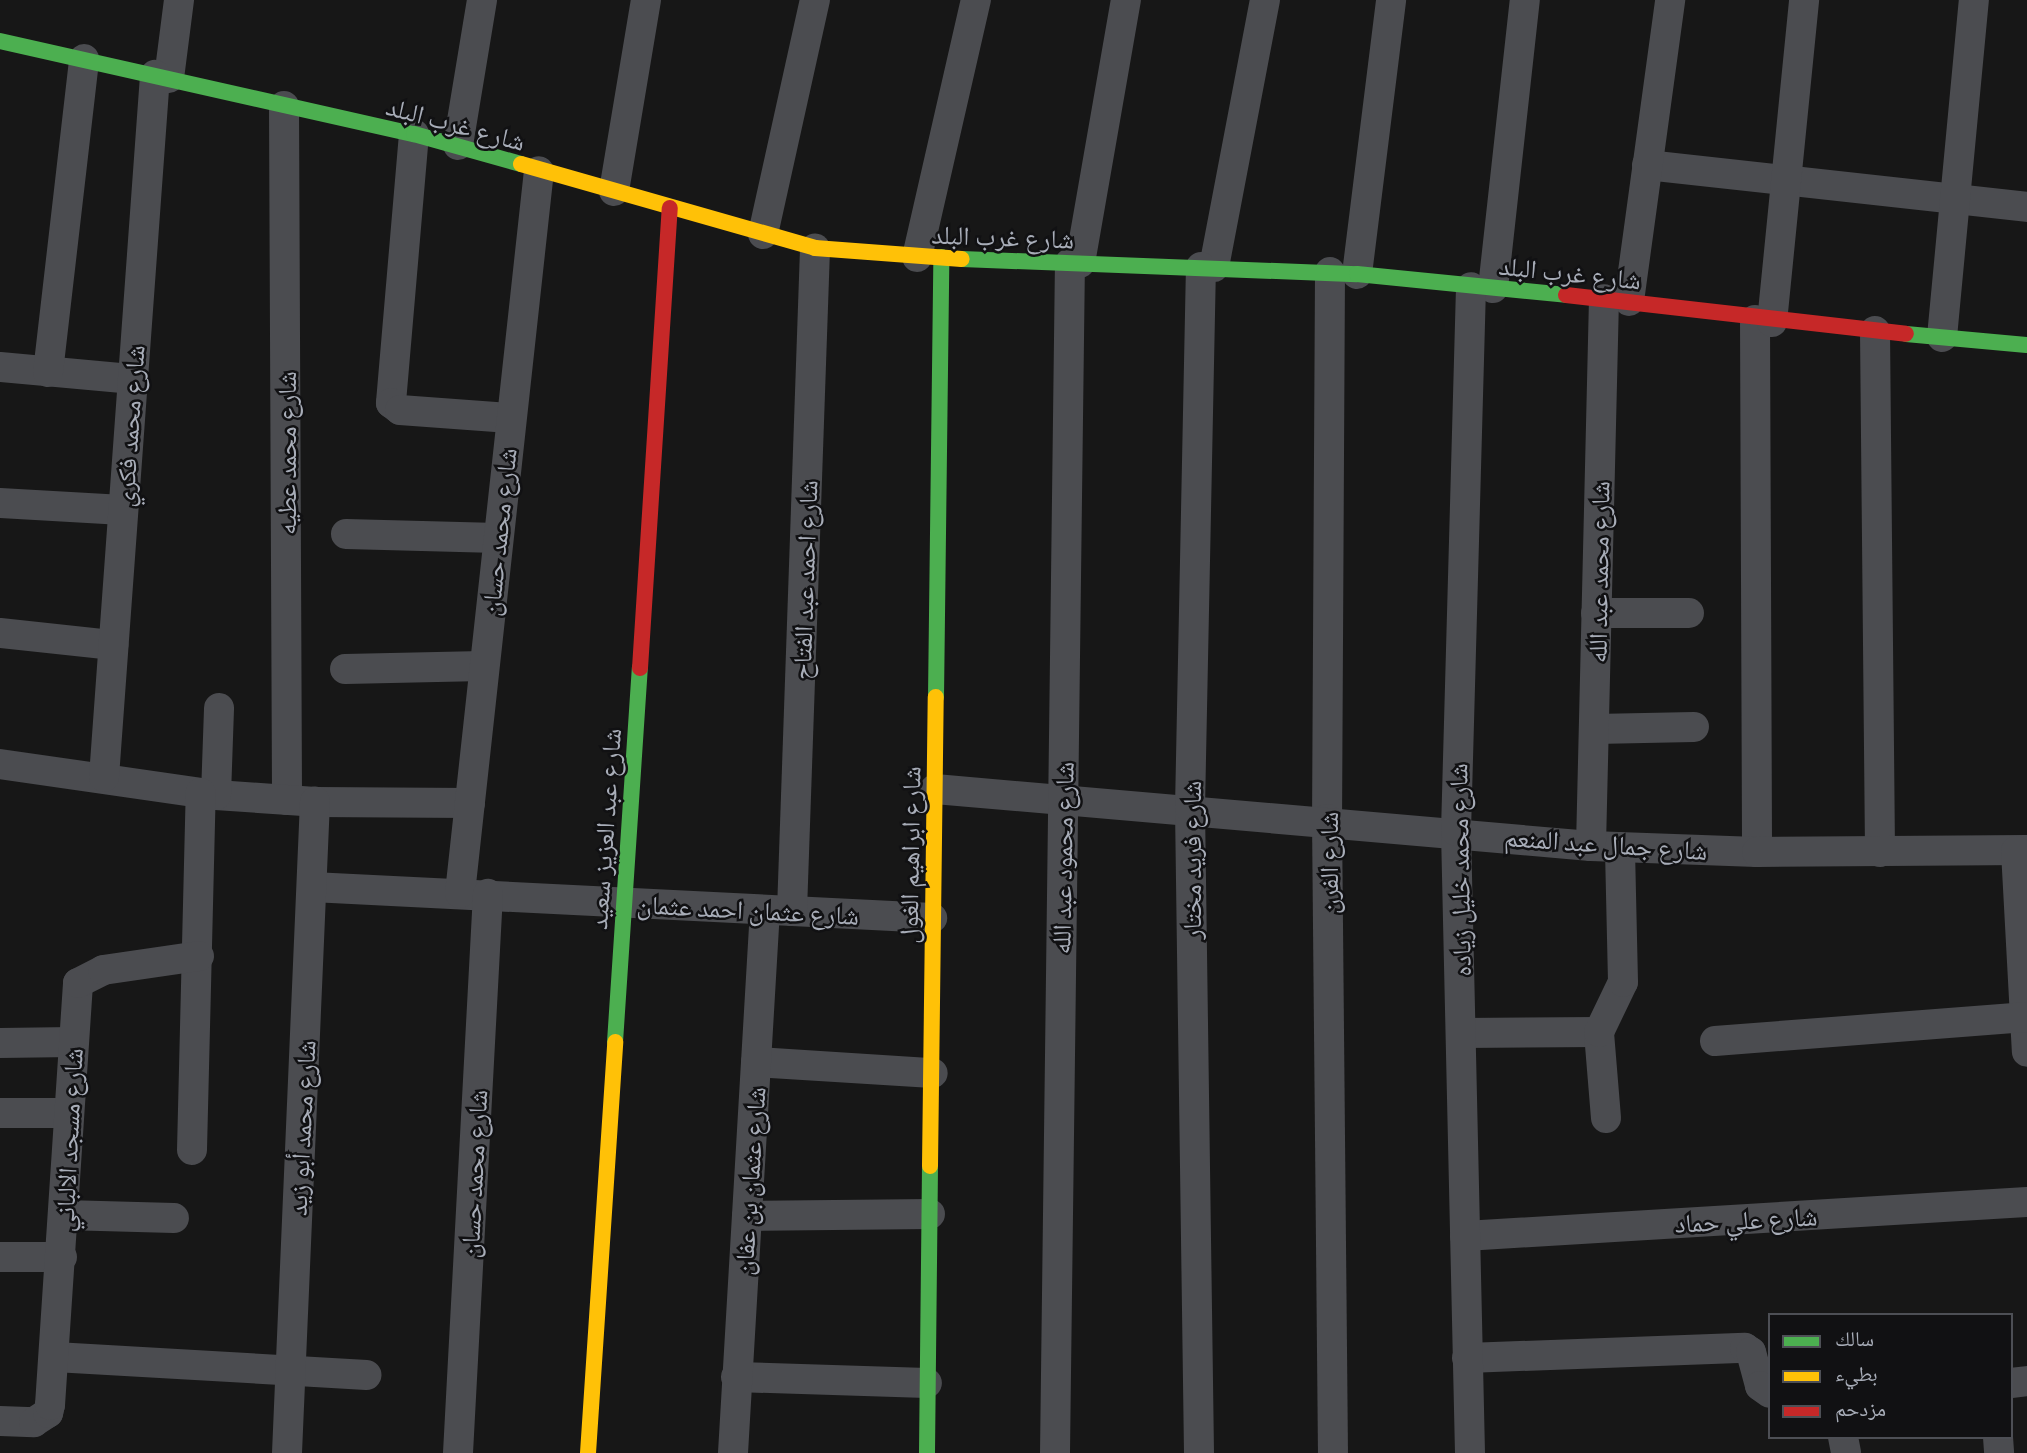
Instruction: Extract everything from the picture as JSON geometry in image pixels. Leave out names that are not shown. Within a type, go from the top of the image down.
[{"type":"street","name":"شارع محمد فكري","points":[[104,776],[133,379],[162,76],[179,0]]},
{"type":"street","points":[[458,145],[482,0]]},
{"type":"street","points":[[614,191],[646,0]]},
{"type":"street","points":[[763,234],[815,0]]},
{"type":"street","points":[[929,257],[976,0]]},
{"type":"street","name":"شارع محمود عبد الله","points":[[1055,1453],[1062,799],[1075,263],[1126,0]]},
{"type":"street","name":"شارع فريد مختار","points":[[1199,1453],[1189,808],[1208,267],[1265,0]]},
{"type":"street","name":"شارع الفرن","points":[[1333,1453],[1327,819],[1343,273],[1391,0]]},
{"type":"street","name":"شارع محمد خليل زياده","points":[[1470,1453],[1456,831],[1482,288],[1525,0]]},
{"type":"street","name":"شارع محمد عبد الله","points":[[1599,1032],[1623,982],[1595,729],[1596,613],[1616,300],[1647,165],[1670,0]]},
{"type":"street","points":[[1757,852],[1763,321],[1786,181],[1804,0]]},
{"type":"street","points":[[1942,337],[1973,0]]},
{"type":"street","name":"شارع غرب البلد","points":[[0,41],[458,145],[539,171],[815,248],[929,257],[1343,273],[1616,300],[1763,321],[2027,345]]},
{"type":"street","points":[[48,372],[84,59]]},
{"type":"street","name":"شارع محمد عطيه","points":[[284,106],[301,801]]},
{"type":"street","points":[[414,134],[391,402],[400,410],[510,418]]},
{"type":"street","points":[[1647,165],[2027,207]]},
{"type":"street","name":"شارع محمد حسان","points":[[458,1453],[474,894],[470,803],[539,171]]},
{"type":"street","name":"شارع عبد العزيز سعيد","points":[[588,1453],[670,208]]},
{"type":"street","name":"شارع احمد عبد الفتاح","points":[[778,910],[815,248]]},
{"type":"street","name":"شارع ابراهيم الغول","points":[[927,1453],[935,789],[929,257]]},
{"type":"street","points":[[1875,331],[1880,852]]},
{"type":"street","points":[[0,368],[133,379]]},
{"type":"street","points":[[0,503],[123,510]]},
{"type":"street","points":[[346,534],[498,538]]},
{"type":"street","points":[[1596,613],[1689,613]]},
{"type":"street","points":[[0,633],[113,645]]},
{"type":"street","points":[[345,669],[483,666]]},
{"type":"street","points":[[192,1150],[199,956],[209,794],[219,708]]},
{"type":"street","points":[[1595,729],[1694,727]]},
{"type":"street","points":[[0,764],[104,776],[209,794],[301,801],[470,803]]},
{"type":"street","name":"شارع جمال عبد المنعم","points":[[935,789],[1327,819],[1606,846],[1757,852],[2021,851]]},
{"type":"street","name":"شارع محمد أبو زيد","points":[[287,1453],[312,887],[301,801]]},
{"type":"street","points":[[2021,851],[2027,1052]]},
{"type":"street","name":"شارع عثمان احمد عثمان","points":[[312,887],[932,918]]},
{"type":"street","name":"شارع عثمان بن عفان","points":[[733,1453],[756,1062],[778,910]]},
{"type":"street","name":"شارع مسجد الالباني","points":[[0,1420],[42,1419],[50,1405],[65,1215],[75,994],[86,976],[199,956]]},
{"type":"street","points":[[1715,1041],[2026,1017]]},
{"type":"street","points":[[1462,1033],[1599,1032],[1606,1118]]},
{"type":"street","points":[[0,1043],[73,1042]]},
{"type":"street","points":[[756,1062],[933,1073]]},
{"type":"street","points":[[0,1114],[69,1113]]},
{"type":"street","name":"شارع علي حماد","points":[[1465,1236],[2027,1202]]},
{"type":"street","points":[[747,1216],[930,1214]]},
{"type":"street","points":[[65,1215],[174,1218]]},
{"type":"street","points":[[0,1257],[62,1257]]},
{"type":"street","points":[[1467,1358],[1745,1349],[1751,1352],[1760,1386],[1768,1392]]},
{"type":"street","points":[[55,1357],[366,1376]]},
{"type":"street","points":[[736,1377],[927,1382]]},
{"type":"traffic: fast","points":[[0,41],[414,134],[521,164]]},
{"type":"traffic: fast","points":[[936,697],[941,257]]},
{"type":"traffic: fast","points":[[962,259],[1357,274],[1566,295]]},
{"type":"traffic: fast","points":[[1906,334],[2027,345]]},
{"type":"traffic: fast","points":[[615,1042],[640,668]]},
{"type":"traffic: fast","points":[[927,1453],[930,1166]]},
{"type":"traffic: slow","points":[[521,164],[815,248],[962,259]]},
{"type":"traffic: slow","points":[[930,1166],[936,697]]},
{"type":"traffic: slow","points":[[588,1453],[615,1042]]},
{"type":"traffic: jam","points":[[640,668],[670,208]]},
{"type":"traffic: jam","points":[[1566,295],[1906,334]]}]
